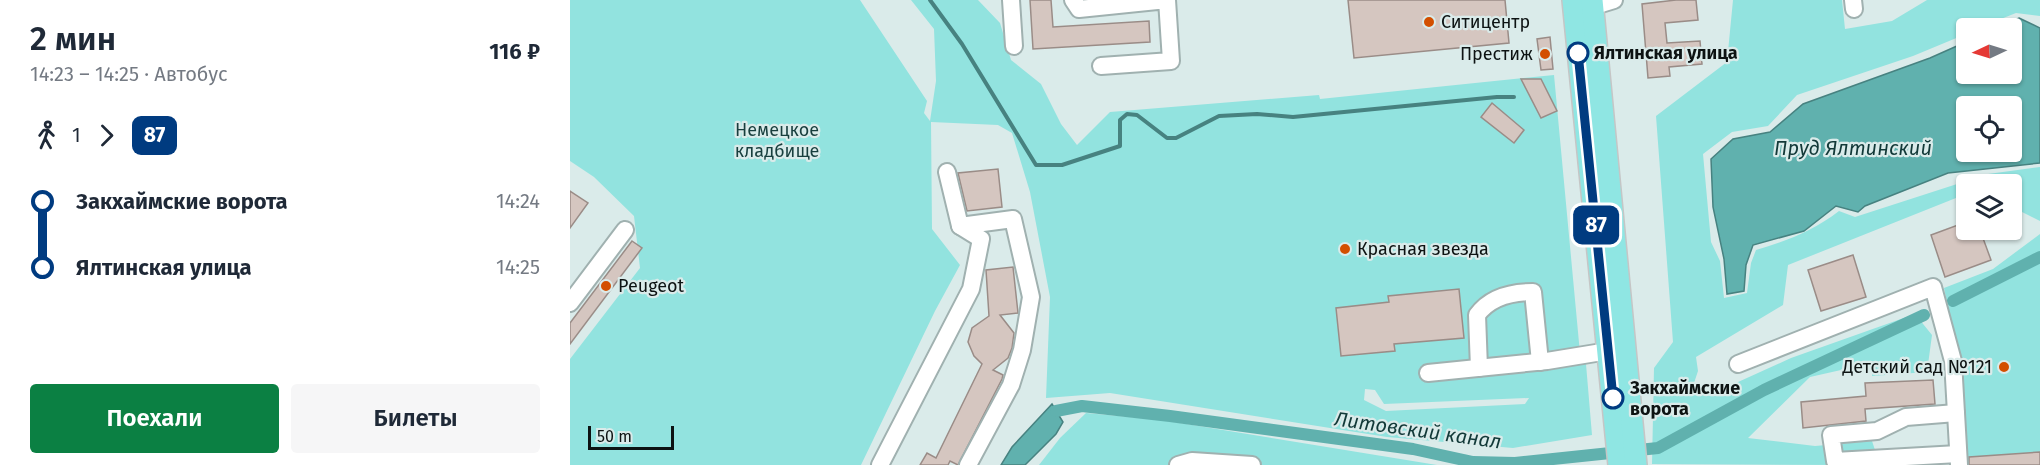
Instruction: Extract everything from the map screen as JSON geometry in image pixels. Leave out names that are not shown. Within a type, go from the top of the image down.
[{"type":"main road","points":[[1588,1],[1608,351],[1627,456]]},
{"type":"main road","points":[[1588,1],[1627,456]]},
{"type":"street","points":[[1011,0],[1014,46]]},
{"type":"street","points":[[1073,0],[1079,9],[1167,0],[1171,61],[1101,66]]},
{"type":"street","points":[[1588,1],[1601,4],[1614,0]]},
{"type":"street","points":[[880,465],[971,289],[981,239],[960,226],[947,172]]},
{"type":"street","points":[[960,226],[1013,219],[1031,297],[1022,350],[1011,385],[968,465]]},
{"type":"street","points":[[570,303],[625,230]]},
{"type":"street","points":[[1738,364],[1933,287],[1953,361],[1956,413],[1958,459],[1835,461],[1832,435],[1876,431],[1906,417],[1956,413]]},
{"type":"street","points":[[1479,368],[1477,315],[1494,299],[1517,293],[1533,292],[1540,362]]},
{"type":"street","points":[[1428,373],[1540,362],[1608,351]]},
{"type":"street","points":[[1178,465],[1192,461],[1252,465]]},
{"type":"green space","name":"Немецкое кладбище","points":[[570,0],[860,0],[927,101],[924,113],[930,121],[936,81],[934,29],[911,0],[978,0],[1000,23],[1011,60],[1041,84],[1061,124],[1077,145],[1110,112],[1319,95],[1320,99],[1554,75],[1581,364],[1586,364],[1592,435],[1513,448],[1387,437],[1110,393],[1046,398],[1050,297],[1030,192],[1012,133],[998,125],[931,122],[932,229],[960,265],[935,311],[861,465],[570,465],[570,359],[640,268],[634,216],[594,177],[570,161]],"holes":[[[1365,389],[1375,390],[1384,404],[1529,398],[1525,404],[1386,411],[1364,400]]]},
{"type":"green space","points":[[1733,0],[1842,0],[1845,29],[1892,21],[1927,0],[2040,0],[2040,16],[2016,13],[2003,18],[1956,18],[1956,38],[1913,56],[1797,95],[1768,126],[1732,132],[1703,154],[1711,242],[1720,261],[1724,298],[1747,293],[1751,263],[1756,250],[1799,235],[1839,211],[1855,217],[1956,184],[1956,198],[1788,265],[1783,305],[1696,357],[1698,371],[1690,395],[1716,392],[1791,358],[1915,314],[1932,335],[1927,372],[1872,376],[1872,363],[1810,377],[1748,438],[1815,446],[1872,441],[1879,462],[1844,465],[1652,464],[1654,368],[1673,342],[1656,116],[1727,62]]},
{"type":"green space","points":[[2040,167],[2040,221],[2022,212],[2022,174],[1988,174]]},
{"type":"green space","points":[[2040,234],[2040,465],[1966,465],[1956,347],[1944,288],[1993,269]]},
{"type":"green space","points":[[1086,413],[1162,420],[1437,465],[1039,465],[1060,438]]},
{"type":"water","name":"Пруд Ялтинский","points":[[2022,19],[2040,28],[2040,163],[1948,173],[1865,206],[1858,212],[1836,206],[1804,231],[1753,245],[1746,265],[1744,291],[1727,294],[1724,259],[1713,207],[1711,159],[1733,139],[1770,132],[1803,104],[1956,46],[1956,84],[2022,84]]},
{"type":"water","points":[[1052,404],[1063,422],[1056,434],[1025,465],[1001,465],[1012,447]]},
{"type":"building","points":[[1030,0],[1051,0],[1053,27],[1149,21],[1150,42],[1033,49]]},
{"type":"building","name":"Ситицентр","points":[[1348,0],[1505,0],[1509,43],[1354,58]]},
{"type":"building","points":[[1696,0],[1698,20],[1665,23],[1667,43],[1700,41],[1702,64],[1669,67],[1670,76],[1648,78],[1642,4]]},
{"type":"building","name":"Престиж","points":[[1550,37],[1553,69],[1541,70],[1537,39]]},
{"type":"building","points":[[1521,79],[1541,79],[1557,111],[1541,118]]},
{"type":"building","points":[[1492,103],[1524,130],[1514,143],[1481,117]]},
{"type":"building","points":[[998,169],[1002,207],[967,211],[958,173]]},
{"type":"building","points":[[570,191],[588,203],[570,228]]},
{"type":"building","points":[[1956,226],[1956,240],[1984,240],[1991,260],[1945,277],[1931,235]]},
{"type":"building","name":"Peugeot","points":[[632,241],[642,248],[570,344],[570,323]]},
{"type":"building","points":[[1853,255],[1866,297],[1821,311],[1808,270]]},
{"type":"building","points":[[1013,267],[1018,313],[1000,315],[1014,333],[1012,348],[1008,358],[993,370],[1003,375],[1002,379],[958,465],[950,461],[948,465],[920,465],[927,453],[936,458],[982,364],[974,356],[968,342],[972,328],[989,316],[986,270]]},
{"type":"building","points":[[1459,289],[1464,338],[1394,344],[1395,351],[1341,356],[1336,308],[1389,302],[1388,296]]},
{"type":"building","points":[[1933,380],[1935,404],[1865,409],[1866,421],[1803,428],[1801,402],[1866,396],[1865,383]]},
{"type":"building","points":[[2040,452],[2040,465],[1969,465],[1969,457]]},
{"type":"waterway","points":[[930,0],[962,44],[1036,165],[1062,165],[1120,146],[1120,120],[1127,114],[1137,115],[1167,138],[1176,138],[1219,116],[1257,114],[1293,117],[1514,97]]},
{"type":"waterway","name":"Литовский канал","points":[[1953,301],[2040,257]]},
{"type":"waterway","name":"Литовский канал","points":[[1056,411],[1082,406],[1170,416],[1413,449],[1473,462],[1515,463],[1658,448],[1764,390],[1924,315]]},
{"type":"bus line","name":"87","points":[[1578,53],[1613,398]]},
{"type":"place","name":"Ситицентр","points":[[1429,22]]},
{"type":"place","name":"Ялтинская улица","points":[[1578,53]]},
{"type":"place","name":"Престиж","points":[[1545,54]]},
{"type":"place","name":"Красная звезда","points":[[1345,249]]},
{"type":"place","name":"Peugeot","points":[[606,286]]},
{"type":"place","name":"Детский сад №121","points":[[2004,367]]},
{"type":"place","name":"Закхаймские ворота","points":[[1613,398]]}]
